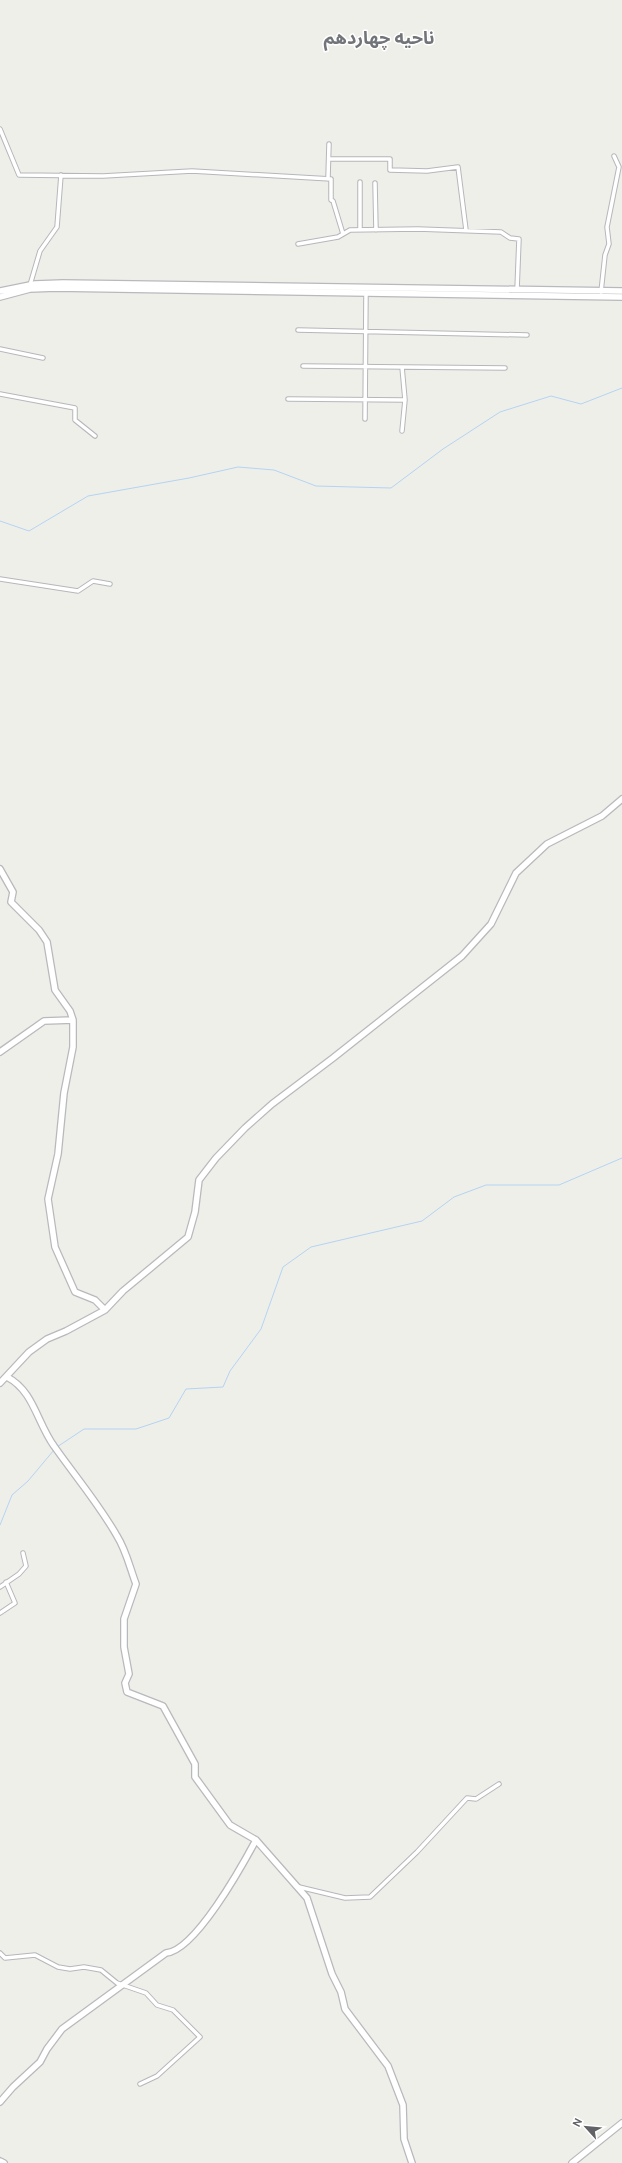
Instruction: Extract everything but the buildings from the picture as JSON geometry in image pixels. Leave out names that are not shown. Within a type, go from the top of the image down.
[{"type":"street","points":[[0,129],[19,175],[103,176],[192,171],[328,178]]},
{"type":"street","points":[[329,144],[328,178],[331,179],[331,200],[333,201],[343,234]]},
{"type":"street","points":[[601,294],[605,255],[608,244],[606,228],[619,167],[614,156]]},
{"type":"street","points":[[329,159],[390,159],[390,170],[427,171],[458,167],[466,230]]},
{"type":"street","points":[[30,285],[40,251],[57,227],[61,175]]},
{"type":"street","points":[[360,182],[360,230]]},
{"type":"street","points":[[375,183],[376,230]]},
{"type":"street","points":[[298,244],[338,237],[350,230],[466,230],[502,232],[510,238],[519,239],[517,290]]},
{"type":"street","points":[[0,291],[30,285],[63,283],[517,290],[601,294],[622,297]]},
{"type":"street","points":[[0,297],[30,289],[56,288],[366,293],[601,294],[622,291]]},
{"type":"street","points":[[366,293],[366,418]]},
{"type":"street","points":[[298,330],[527,335]]},
{"type":"street","points":[[0,349],[43,358]]},
{"type":"street","points":[[304,366],[505,368]]},
{"type":"street","points":[[402,367],[405,400],[402,431]]},
{"type":"street","points":[[0,394],[75,408],[75,420],[95,436]]},
{"type":"street","points":[[288,398],[405,400]]},
{"type":"street","points":[[0,579],[78,591],[93,581],[110,584]]},
{"type":"street","points":[[0,1382],[7,1377],[29,1352],[47,1339],[66,1331],[105,1310],[123,1290],[188,1236],[195,1212],[199,1180],[216,1158],[245,1128],[272,1104],[462,956],[491,924],[516,873],[547,844],[602,816],[622,799]]},
{"type":"street","points":[[0,869],[13,892],[11,902],[39,930],[47,942],[55,990],[70,1011],[73,1020],[73,1047],[64,1093],[58,1154],[48,1199],[49,1215],[55,1248],[75,1292],[95,1300],[105,1310]]},
{"type":"street","points":[[0,1052],[44,1021],[73,1020]]},
{"type":"street","points":[[7,1377],[17,1382],[31,1401],[55,1448],[118,1537],[136,1584],[124,1619],[124,1647],[129,1674],[125,1683],[127,1692],[163,1706],[195,1764],[195,1777],[230,1825],[256,1840],[299,1887],[307,1898],[332,1974],[341,1992],[345,2009],[388,2066],[403,2105],[404,2139],[412,2163]]},
{"type":"street","points":[[0,1587],[19,1574],[26,1566],[23,1553]]},
{"type":"street","points":[[0,1612],[15,1603],[6,1582]]},
{"type":"street","points":[[299,1887],[345,1898],[370,1897],[417,1852],[467,1798],[476,1799],[499,1784]]},
{"type":"street","points":[[0,2102],[13,2086],[40,2062],[47,2049],[62,2030],[166,1953],[174,1952],[194,1934],[230,1889],[256,1840]]},
{"type":"street","points":[[0,1954],[5,1958],[35,1955],[58,1967],[70,1969],[84,1967],[101,1970],[117,1983],[146,1993],[157,2005],[173,2010],[200,2037],[157,2076],[140,2084]]},
{"type":"street","points":[[572,2163],[622,2124]]},
{"type":"street","points":[[0,2161],[4,2163]]},
{"type":"waterway","points":[[0,521],[29,531],[88,496],[189,478],[238,467],[274,470],[316,486],[391,488],[443,449],[500,412],[551,396],[581,404],[622,388]]},
{"type":"waterway","points":[[57,1447],[84,1429],[136,1429],[169,1418],[186,1389],[223,1387],[230,1371],[261,1329],[283,1267],[311,1247],[422,1221],[454,1197],[486,1185],[559,1185],[622,1158]]},
{"type":"waterway","points":[[0,1525],[12,1495],[28,1481],[54,1450]]},
{"type":"district","name":"ناحیه چهاردهم","points":[[379,38]]}]
